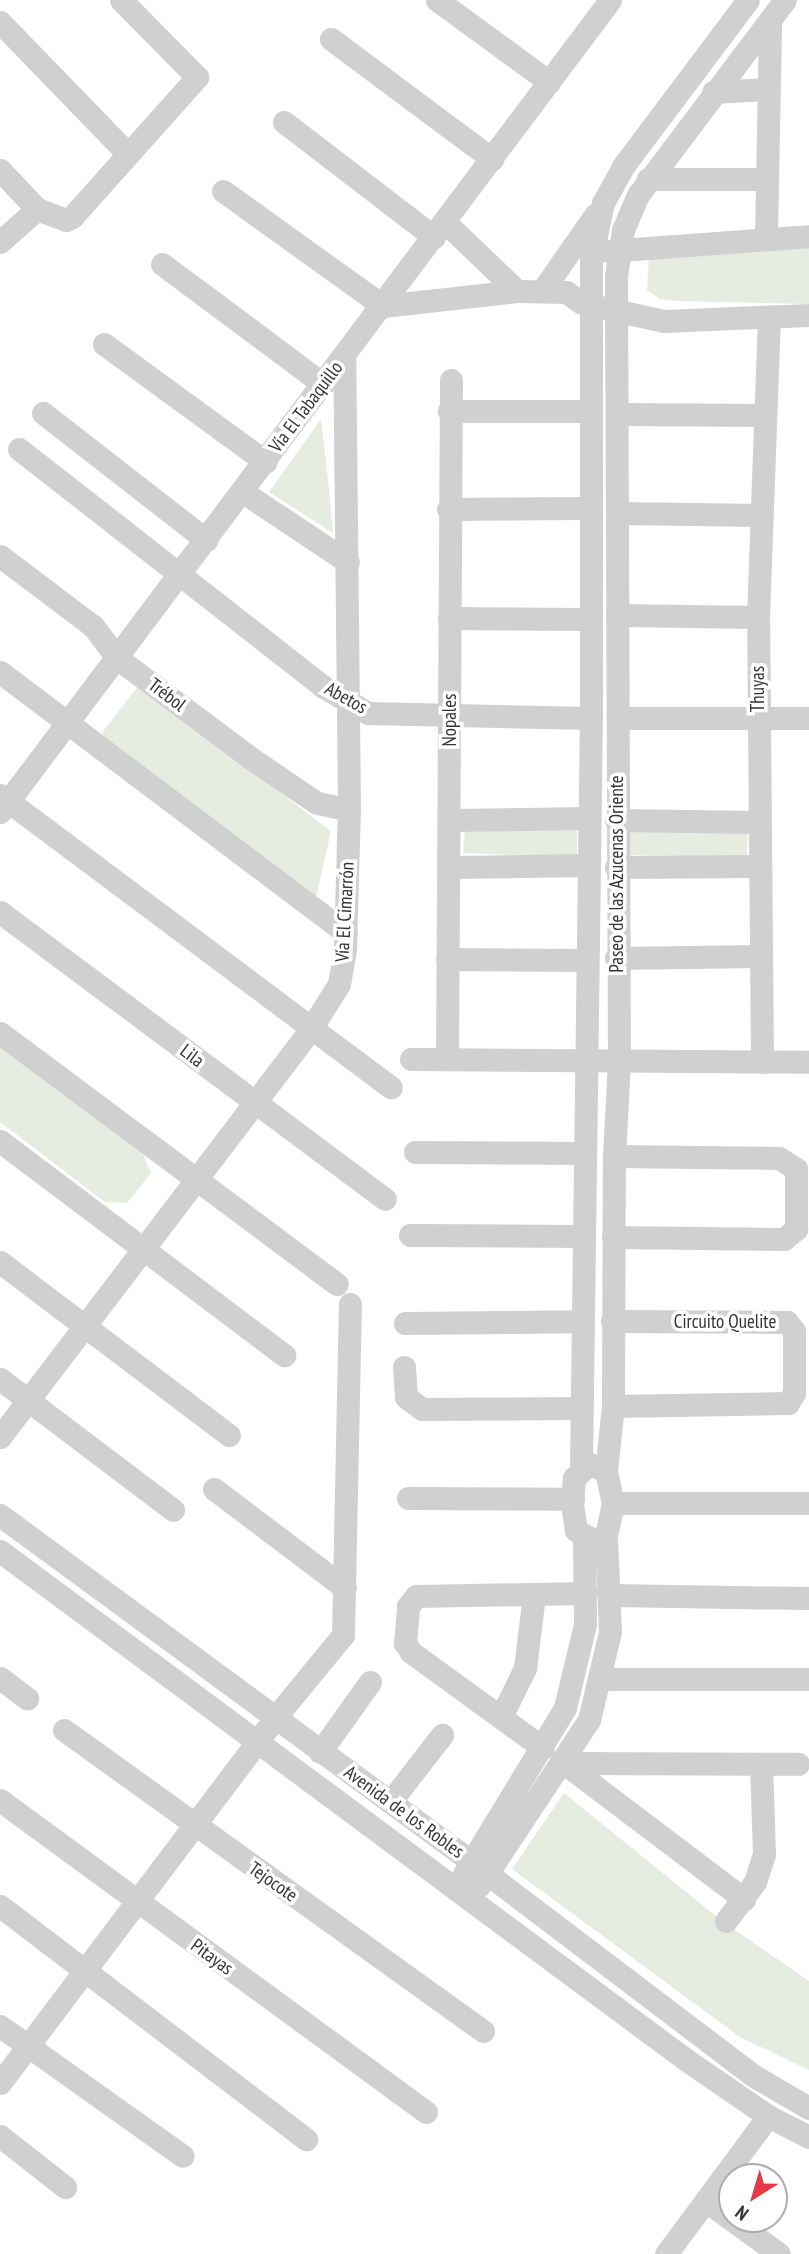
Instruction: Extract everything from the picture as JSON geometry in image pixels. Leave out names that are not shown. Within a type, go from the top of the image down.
[{"type":"street","points":[[0,170],[37,208],[66,220],[72,217],[127,152],[197,77],[121,0]]},
{"type":"street","points":[[436,0],[550,82]]},
{"type":"street","points":[[542,291],[603,203],[624,165],[748,0]]},
{"type":"street","name":"Paseo de las Azucenas Oriente","points":[[613,1503],[606,1471],[613,1406],[614,1156],[619,1062],[616,958],[619,414],[616,276],[629,211],[648,179],[785,0]]},
{"type":"street","name":"Vía El Tabaquillo","points":[[3,802],[67,724],[440,230],[550,82],[602,3]]},
{"type":"street","points":[[766,236],[770,21]]},
{"type":"street","points":[[0,22],[127,152]]},
{"type":"street","points":[[331,39],[492,159]]},
{"type":"street","points":[[713,92],[768,89]]},
{"type":"street","points":[[284,122],[440,230],[517,291]]},
{"type":"street","points":[[648,179],[767,179]]},
{"type":"street","points":[[223,191],[383,306],[517,291],[542,291],[566,292],[591,305],[664,321],[809,315]]},
{"type":"street","points":[[591,268],[603,203]]},
{"type":"street","points":[[0,242],[37,208]]},
{"type":"street","points":[[566,292],[591,268],[620,247],[766,236],[809,236]]},
{"type":"street","points":[[162,264],[323,384]]},
{"type":"street","name":"Paseo de las Azucenas Oriente","points":[[573,1499],[574,1478],[581,1467],[583,1063],[591,718],[591,268]]},
{"type":"street","name":"Thuyas","points":[[762,1062],[758,617],[763,415],[769,316]]},
{"type":"street","points":[[104,344],[265,462]]},
{"type":"street","name":"Vía El Cimarrón","points":[[0,1437],[310,1030],[339,984],[346,933],[349,810],[344,356]]},
{"type":"street","name":"Nopales","points":[[447,1059],[450,718],[448,509],[451,380]]},
{"type":"street","points":[[449,411],[589,411]]},
{"type":"street","points":[[43,413],[206,540]]},
{"type":"street","points":[[619,414],[763,415]]},
{"type":"street","name":"Abetos","points":[[19,449],[347,703],[368,713],[450,718],[591,718]]},
{"type":"street","points":[[243,492],[348,562]]},
{"type":"street","points":[[448,509],[589,508]]},
{"type":"street","points":[[619,513],[761,515]]},
{"type":"street","name":"Trébol","points":[[0,556],[93,626],[117,658],[302,794],[326,806],[349,810]]},
{"type":"street","points":[[617,615],[758,617]]},
{"type":"street","points":[[449,618],[589,619]]},
{"type":"street","points":[[0,672],[346,933]]},
{"type":"street","points":[[618,718],[809,718]]},
{"type":"street","points":[[3,802],[391,1087]]},
{"type":"street","points":[[449,820],[588,818]]},
{"type":"street","points":[[616,820],[758,822]]},
{"type":"street","points":[[449,867],[588,865]]},
{"type":"street","points":[[616,867],[759,866]]},
{"type":"street","name":"Lila","points":[[0,912],[385,1199]]},
{"type":"street","points":[[616,958],[759,956]]},
{"type":"street","points":[[447,959],[586,960]]},
{"type":"street","points":[[0,1033],[195,1181],[337,1284]]},
{"type":"street","points":[[411,1059],[583,1063],[809,1062]]},
{"type":"street","points":[[0,1141],[284,1355]]},
{"type":"street","points":[[415,1153],[584,1153]]},
{"type":"street","points":[[613,1237],[783,1239],[796,1229],[796,1169],[779,1158],[614,1156]]},
{"type":"street","points":[[410,1235],[584,1236]]},
{"type":"street","points":[[0,1262],[229,1435]]},
{"type":"street","points":[[0,2083],[274,1719],[343,1635],[357,1329],[350,1304]]},
{"type":"street","points":[[405,1323],[583,1321]]},
{"type":"street","name":"Circuito Quelite","points":[[612,1321],[787,1322],[794,1344],[794,1393],[788,1404],[613,1406]]},
{"type":"street","points":[[404,1367],[406,1397],[422,1409],[581,1408]]},
{"type":"street","points":[[0,1379],[173,1510]]},
{"type":"street","points":[[581,1467],[599,1465],[606,1471]]},
{"type":"street","points":[[214,1489],[345,1588]]},
{"type":"street","points":[[408,1498],[573,1499],[576,1530],[595,1537]]},
{"type":"street","points":[[480,1868],[565,1708],[581,1649],[595,1537],[613,1503],[809,1503]]},
{"type":"street","name":"Avenida de los Robles","points":[[0,1515],[480,1868],[754,2076],[809,2108]]},
{"type":"street","points":[[461,1895],[564,1763],[589,1720],[602,1679],[611,1595],[595,1537]]},
{"type":"street","name":"Avenida de los Robles","points":[[0,1551],[461,1895],[768,2116],[809,2137]]},
{"type":"street","points":[[543,1748],[411,1652],[405,1643],[408,1606],[416,1596],[586,1593]]},
{"type":"street","points":[[501,1717],[525,1668],[534,1595]]},
{"type":"street","points":[[611,1595],[809,1598]]},
{"type":"street","points":[[0,1678],[27,1698]]},
{"type":"street","points":[[602,1679],[809,1679]]},
{"type":"street","points":[[320,1752],[370,1682]]},
{"type":"street","points":[[565,1708],[589,1720]]},
{"type":"street","name":"Tejocote","points":[[64,1730],[193,1826],[483,2031]]},
{"type":"street","points":[[390,1802],[442,1735]]},
{"type":"street","points":[[564,1763],[798,1764]]},
{"type":"street","points":[[564,1763],[744,1899]]},
{"type":"street","points":[[726,1921],[744,1899],[764,1854],[761,1764]]},
{"type":"street","name":"Pitayas","points":[[0,1800],[426,2112]]},
{"type":"street","points":[[0,1906],[306,2139]]},
{"type":"street","points":[[0,2026],[183,2156]]},
{"type":"street","points":[[666,2254],[768,2116]]},
{"type":"street","points":[[0,2136],[65,2187]]},
{"type":"street","points":[[706,2201],[779,2254]]},
{"type":"shaded area","points":[[809,246],[809,304],[678,301],[660,299],[647,290],[649,257]]},
{"type":"shaded area","points":[[321,419],[328,480],[333,533],[269,492]]},
{"type":"shaded area","points":[[139,685],[331,831],[316,898],[101,734]]},
{"type":"shaded area","points":[[630,827],[748,830],[747,857],[626,855]]},
{"type":"shaded area","points":[[577,828],[577,858],[463,853],[465,829]]},
{"type":"shaded area","points":[[0,1041],[140,1147],[151,1173],[127,1203],[105,1202],[0,1122]]},
{"type":"shaded area","points":[[564,1793],[722,1921],[809,1981],[809,2070],[740,2037],[512,1869]]}]
